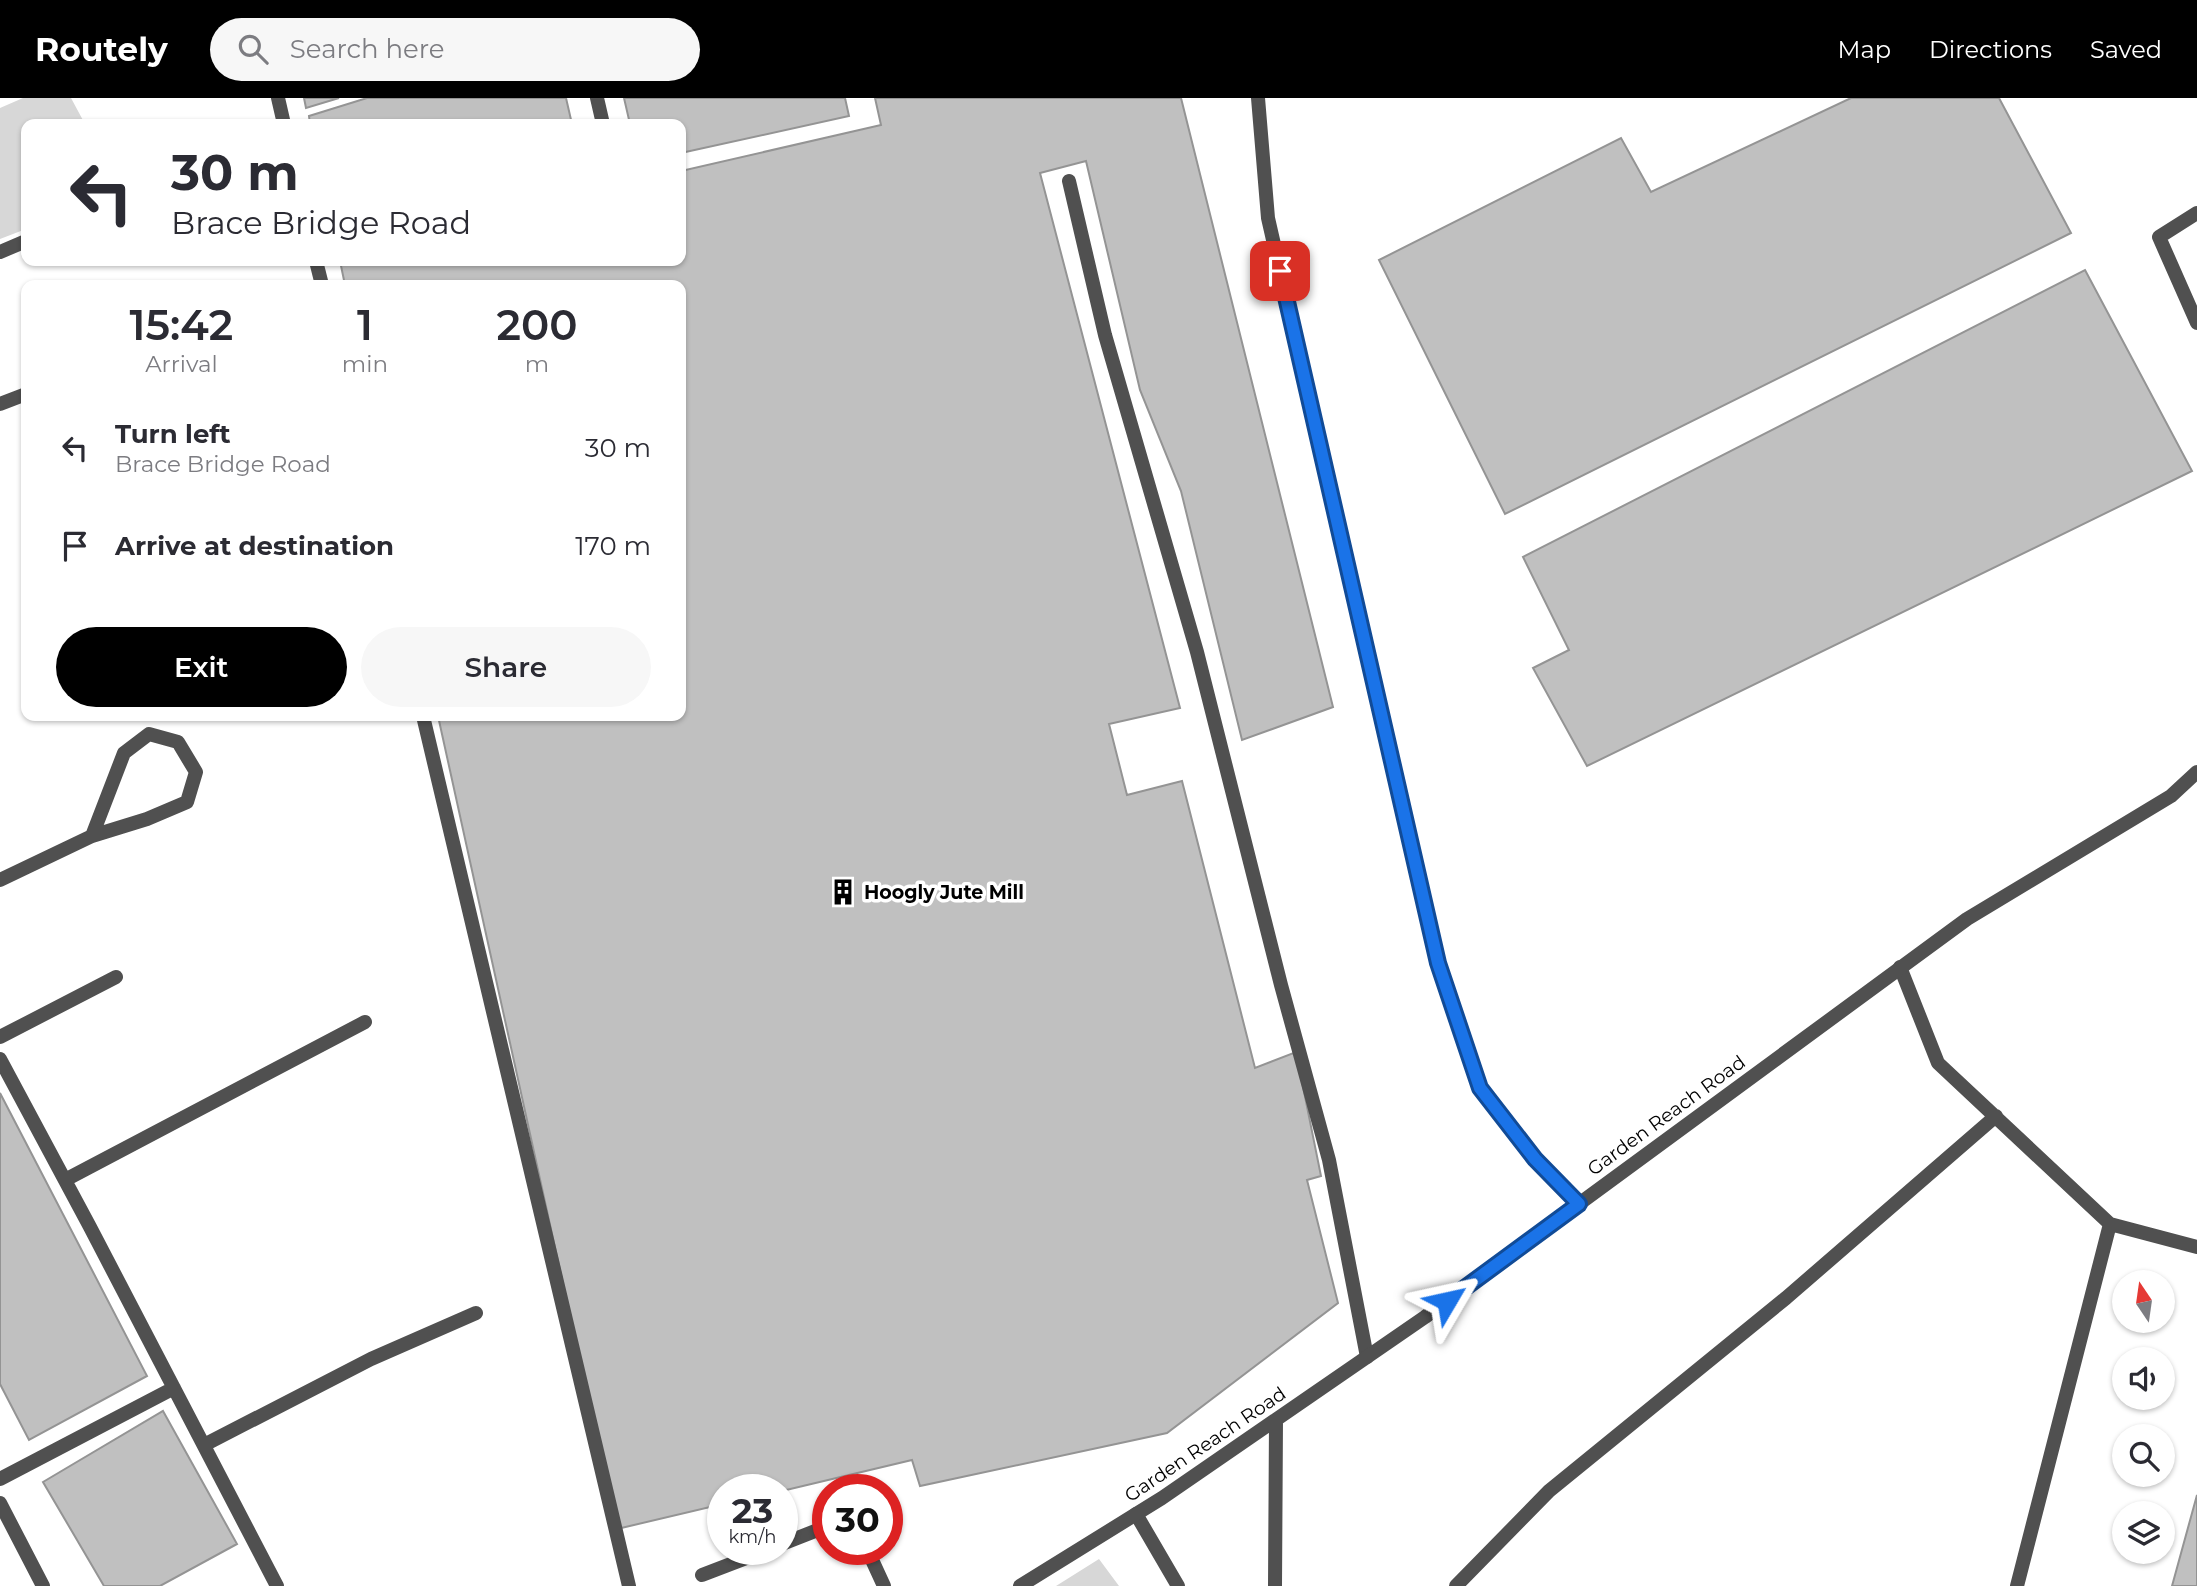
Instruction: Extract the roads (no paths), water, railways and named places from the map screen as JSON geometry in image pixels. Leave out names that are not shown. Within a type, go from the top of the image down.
[{"type":"street","points":[[278,98],[283,119]]},
{"type":"street","points":[[597,98],[602,119]]},
{"type":"street","points":[[1258,98],[1268,218],[1438,963],[1480,1088],[1535,1159],[1579,1204]]},
{"type":"street","points":[[1069,181],[1105,335],[1197,652],[1329,1160],[1367,1357]]},
{"type":"street","points":[[2197,213],[2159,237],[2197,323]]},
{"type":"street","points":[[0,252],[21,243]]},
{"type":"street","points":[[0,404],[21,396]]},
{"type":"street","points":[[425,721],[629,1586]]},
{"type":"street","points":[[0,880],[92,836],[147,819],[187,802],[196,772],[178,743],[149,734],[124,753],[92,836]]},
{"type":"street","name":"Garden Reach Road","points":[[1020,1586],[1136,1514],[1367,1357],[1967,919],[2171,796],[2197,772]]},
{"type":"street","points":[[1900,967],[1938,1063],[2110,1224],[2197,1247]]},
{"type":"street","points":[[0,1037],[116,977]]},
{"type":"street","points":[[65,1180],[365,1022]]},
{"type":"street","points":[[0,1059],[277,1586]]},
{"type":"street","points":[[1457,1586],[1549,1491],[1786,1298],[1996,1116]]},
{"type":"street","points":[[2017,1586],[2110,1224]]},
{"type":"street","points":[[204,1445],[370,1359],[476,1314]]},
{"type":"street","points":[[0,1479],[174,1388]]},
{"type":"street","points":[[1275,1586],[1276,1420]]},
{"type":"street","points":[[0,1503],[43,1586]]},
{"type":"street","points":[[1136,1514],[1178,1586]]},
{"type":"street","points":[[702,1575],[728,1565]]},
{"type":"street","points":[[874,1565],[884,1586]]},
{"type":"place","name":"Hoogly Jute Mill","points":[[843,892]]}]
